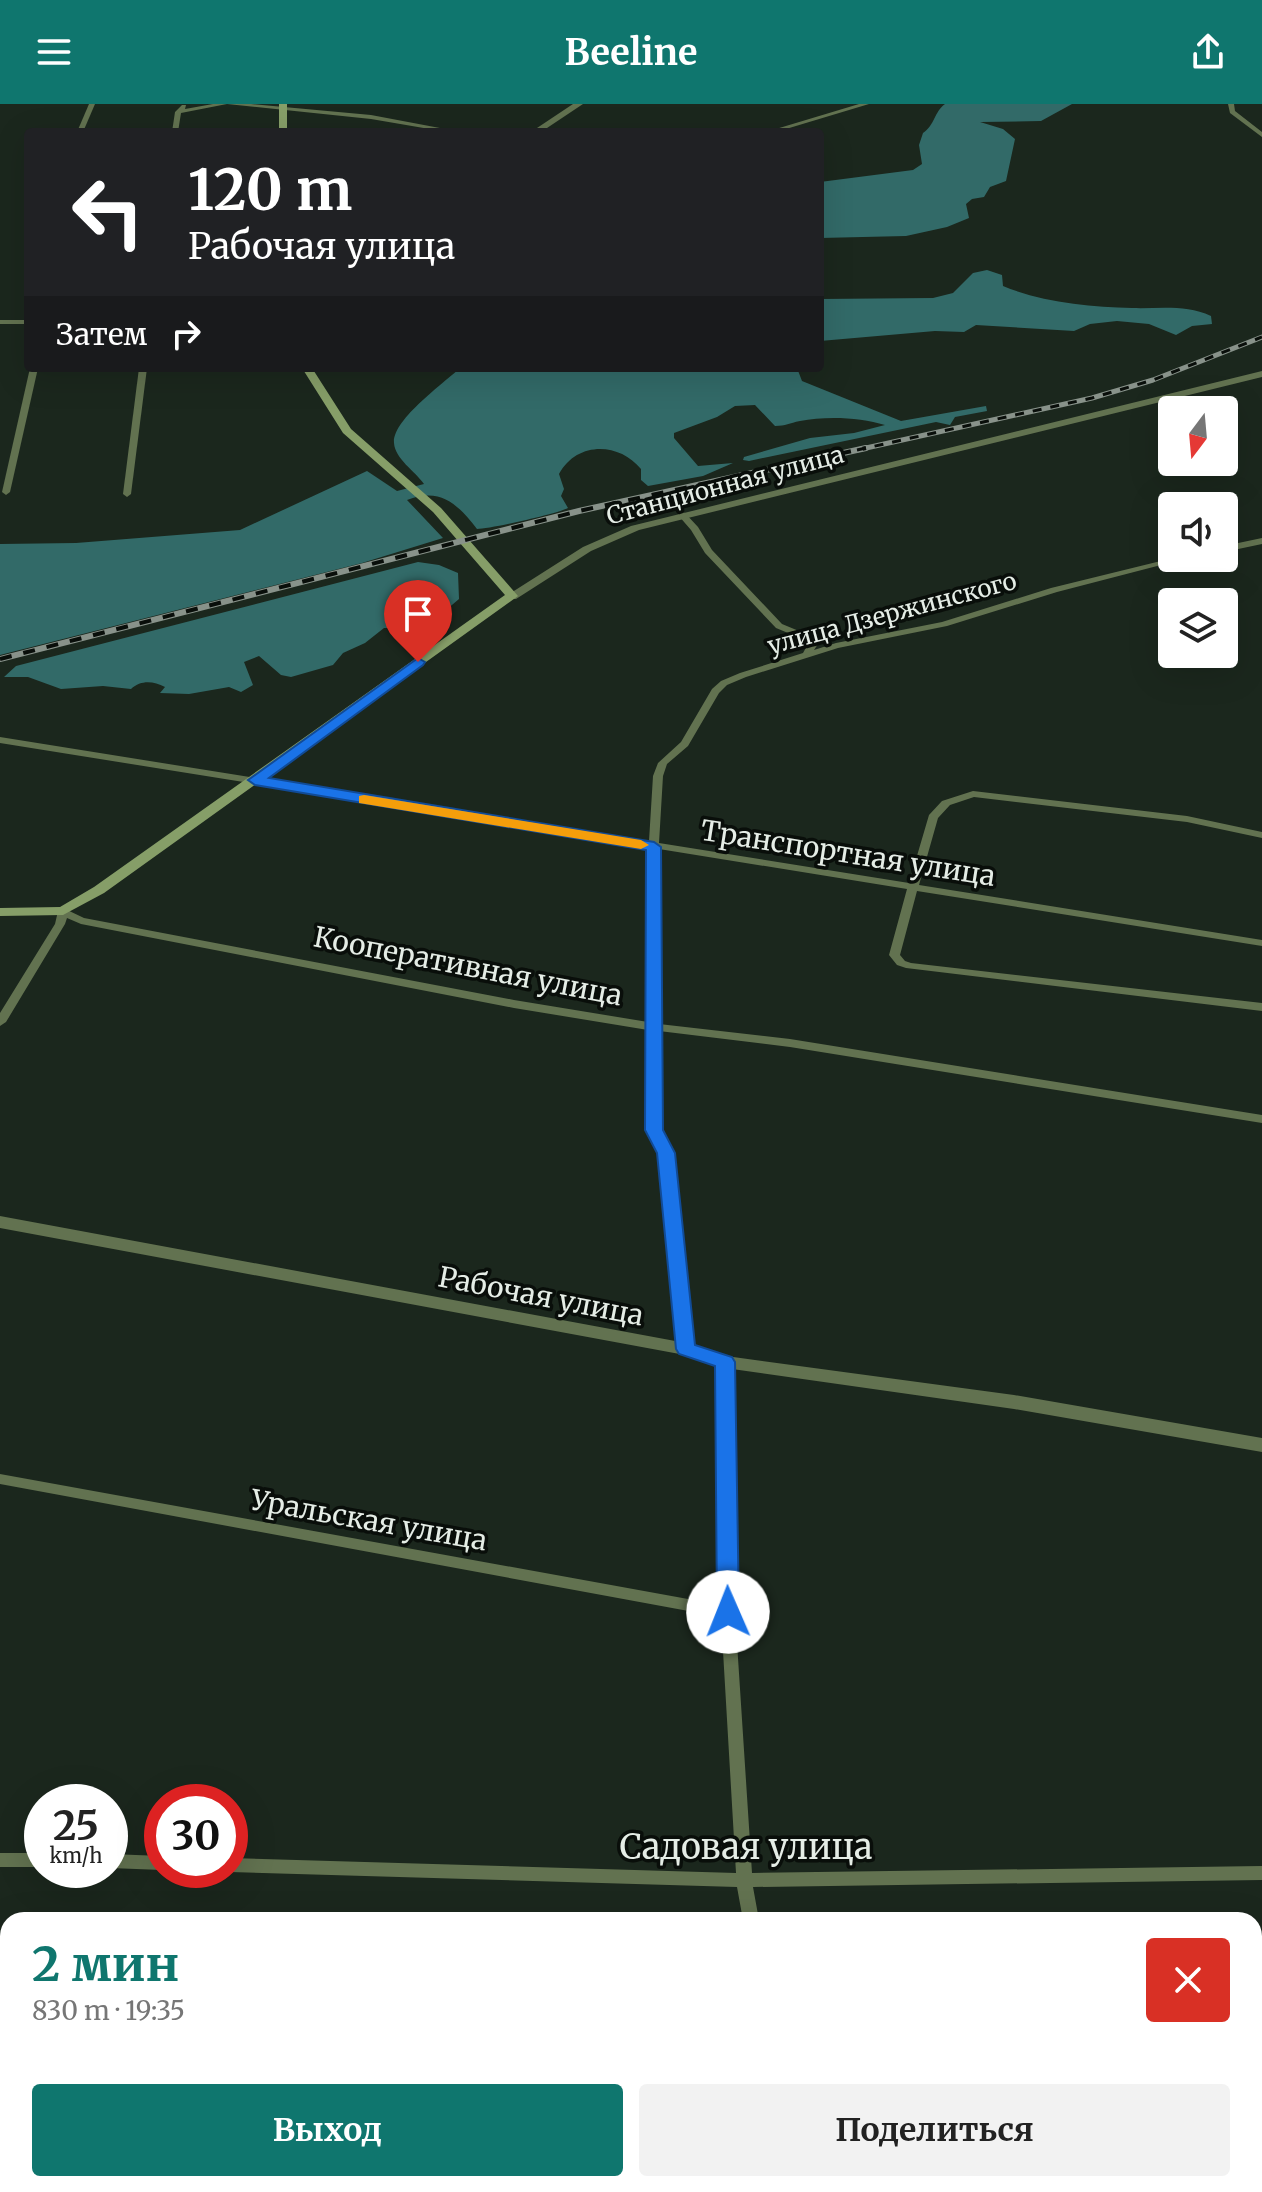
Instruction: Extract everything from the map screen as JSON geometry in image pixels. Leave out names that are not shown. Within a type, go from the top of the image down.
[{"type":"main road","points":[[283,106],[283,128]]},
{"type":"main road","points":[[309,372],[339,421],[437,510],[512,596]]},
{"type":"main road","name":"Станционная улица","points":[[63,911],[133,868],[512,596]]},
{"type":"main road","name":"Кооперативная улица","points":[[0,912],[63,911]]},
{"type":"street","points":[[82,128],[92,104]]},
{"type":"street","points":[[176,128],[178,112],[186,104]]},
{"type":"street","points":[[178,112],[224,104]]},
{"type":"street","points":[[230,104],[283,106],[435,128]]},
{"type":"street","points":[[541,128],[579,104]]},
{"type":"street","points":[[783,128],[866,104]]},
{"type":"street","points":[[1231,104],[1232,112],[1262,135]]},
{"type":"street","points":[[0,322],[24,322]]},
{"type":"street","points":[[6,492],[33,372]]},
{"type":"street","points":[[127,494],[142,372]]},
{"type":"street","name":"Станционная улица","points":[[512,596],[601,541],[635,528],[1262,374]]},
{"type":"street","points":[[682,515],[708,551],[779,626],[808,638],[853,642]]},
{"type":"street","points":[[1238,546],[1262,541]]},
{"type":"street","name":"улица Дзержинского","points":[[654,847],[658,776],[663,763],[685,744],[715,691],[724,683],[807,654],[944,624],[1054,590],[1158,564]]},
{"type":"street","points":[[807,654],[813,644],[808,638]]},
{"type":"street","name":"Транспортная улица","points":[[0,740],[1262,943]]},
{"type":"street","points":[[1262,835],[1187,819],[973,794],[946,803],[933,817],[895,946],[897,960],[910,966],[1262,1007]]},
{"type":"street","points":[[654,847],[654,1130],[666,1153],[686,1349]]},
{"type":"street","points":[[0,1022],[60,924],[63,911]]},
{"type":"street","name":"Кооперативная улица","points":[[63,911],[81,921],[514,1004],[654,1027],[790,1043],[1262,1119]]},
{"type":"street","name":"Рабочая улица","points":[[0,1222],[686,1349],[725,1362],[1014,1402],[1262,1445]]},
{"type":"street","points":[[725,1362],[728,1612],[744,1880],[750,1912]]},
{"type":"street","name":"Уральская улица","points":[[0,1479],[728,1612]]},
{"type":"street","points":[[0,1860],[24,1860]]},
{"type":"street","name":"Садовая улица","points":[[248,1866],[744,1880],[1262,1873]]},
{"type":"water","points":[[945,104],[1072,104],[1041,121],[980,122],[1003,129],[1015,139],[1006,181],[990,187],[984,197],[972,199],[966,204],[969,218],[947,227],[906,236],[824,238],[824,181],[913,170],[922,164],[919,145],[923,133]]},
{"type":"water","points":[[987,270],[1002,275],[1003,286],[1033,296],[1099,306],[1191,310],[1211,316],[1212,324],[1192,326],[1176,335],[1149,324],[1117,321],[1090,324],[1074,331],[976,325],[964,332],[935,331],[824,341],[824,299],[933,298],[953,293],[973,273]]},
{"type":"water","points":[[455,372],[799,372],[802,381],[901,421],[986,406],[987,411],[955,417],[950,425],[936,422],[749,461],[743,460],[744,457],[810,438],[854,433],[885,425],[831,418],[775,426],[755,405],[735,406],[717,417],[674,433],[674,438],[698,466],[733,463],[703,476],[648,486],[641,480],[641,469],[632,460],[610,450],[587,451],[567,463],[559,474],[564,489],[561,496],[568,508],[561,511],[477,529],[447,500],[429,495],[419,496],[407,500],[443,538],[362,563],[0,655],[0,544],[76,543],[240,530],[367,471],[397,491],[424,484],[406,465],[394,443],[401,424]]},
{"type":"water","points":[[418,562],[439,565],[458,573],[459,599],[425,628],[384,628],[365,643],[343,653],[333,665],[291,677],[281,675],[259,656],[244,662],[253,685],[241,692],[229,687],[189,694],[160,693],[165,687],[147,682],[131,689],[103,686],[61,689],[28,677],[4,677],[16,666]]},
{"type":"railway","points":[[857,450],[1092,398],[1153,380],[1262,337]]},
{"type":"railway","points":[[0,659],[579,511],[866,448]]},
{"type":"slow traffic","points":[[364,800],[641,845]]},
{"type":"route","points":[[418,662],[255,780],[654,847],[654,1130],[666,1153],[686,1349],[725,1362],[728,1612]]}]
